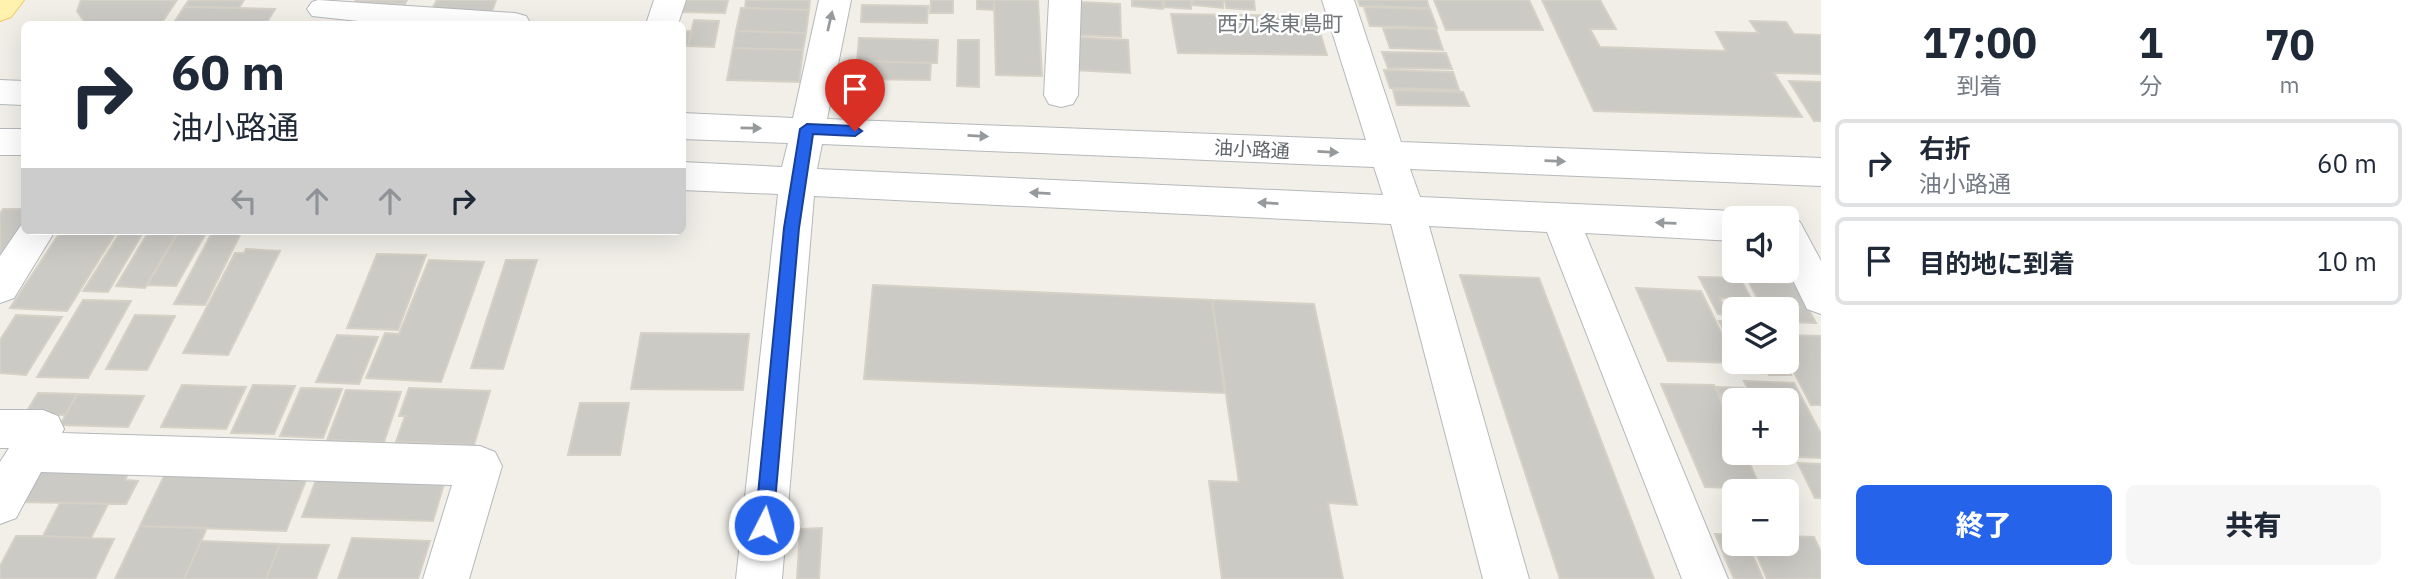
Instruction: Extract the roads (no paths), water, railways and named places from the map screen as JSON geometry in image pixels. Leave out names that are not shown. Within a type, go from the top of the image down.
[{"type":"main road","points":[[0,10],[8,0]]},
{"type":"street","points":[[663,21],[670,0]]},
{"type":"street","points":[[759,579],[797,181],[835,0]]},
{"type":"street","points":[[1061,95],[1065,0]]},
{"type":"street","points":[[1338,0],[1406,210],[1506,579]]},
{"type":"street","points":[[321,11],[509,16]]},
{"type":"street","points":[[0,92],[21,93]]},
{"type":"street","name":"油小路通","points":[[686,126],[1821,172]]},
{"type":"street","points":[[0,142],[21,142]]},
{"type":"street","points":[[686,176],[1722,225]]},
{"type":"street","points":[[1560,218],[1705,579]]},
{"type":"street","points":[[1799,230],[1821,230]]},
{"type":"street","points":[[0,287],[34,235]]},
{"type":"street","points":[[1799,254],[1821,298]]},
{"type":"street","points":[[0,503],[15,440],[480,466],[446,579]]},
{"type":"district","name":"西九条東島町","points":[[1280,24]]}]
